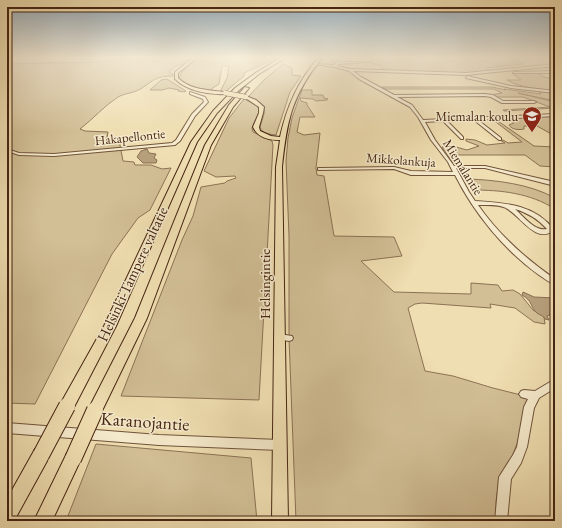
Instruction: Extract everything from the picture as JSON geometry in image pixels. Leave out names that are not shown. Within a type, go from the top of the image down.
[{"type":"highway","name":"Helsinki-Tampere valtatie","points":[[7,516],[110,326],[194,142],[215,112],[236,89],[246,82]]},
{"type":"highway","name":"Helsinki-Tampere valtatie","points":[[43,521],[95,410],[141,318],[208,145],[217,127],[231,106],[255,82]]},
{"type":"main road","points":[[180,82],[199,89],[225,93],[256,102],[262,109],[261,117],[256,124],[258,132],[270,138],[282,139]]},
{"type":"main road","name":"Helsingintie","points":[[280,521],[280,445],[284,337],[279,184],[282,139],[288,111],[301,82]]},
{"type":"street","name":"Miemalantie","points":[[367,82],[411,106],[453,167],[473,203],[494,230],[533,267],[555,282]]},
{"type":"street","points":[[489,82],[523,89],[555,92]]},
{"type":"street","points":[[504,82],[536,93]]},
{"type":"street","name":"Hakapellontie","points":[[7,150],[20,154],[54,155],[173,144],[178,141],[193,115],[206,102],[204,98],[191,93],[199,89]]},
{"type":"street","points":[[424,95],[429,100]]},
{"type":"street","points":[[456,95],[463,100]]},
{"type":"street","points":[[395,96],[488,96],[506,103],[534,102]]},
{"type":"street","points":[[422,121],[555,115]]},
{"type":"street","points":[[475,119],[499,139]]},
{"type":"street","points":[[444,120],[461,138]]},
{"type":"street","points":[[453,167],[485,167],[555,184]]},
{"type":"street","name":"Mikkolankuja","points":[[320,169],[394,168],[411,173],[457,174]]},
{"type":"street","points":[[473,203],[506,205],[530,213],[551,230],[548,232],[536,231],[506,205]]},
{"type":"street","points":[[502,521],[502,501],[505,477],[517,460],[522,447],[530,395],[555,383]]},
{"type":"street","name":"Karanojantie","points":[[7,428],[160,440],[280,445]]},
{"type":"shaded area","points":[[7,82],[152,82],[139,90],[118,97],[80,129],[85,131],[108,132],[107,138],[119,140],[123,161],[134,162],[135,165],[151,165],[162,169],[171,168],[150,210],[138,218],[112,254],[35,404],[7,403]]},
{"type":"shaded area","points":[[159,82],[171,82],[186,91],[178,91],[179,90],[169,88],[162,90],[150,90]]},
{"type":"shaded area","points":[[184,82],[219,82],[219,84],[210,90],[197,88]]},
{"type":"shaded area","points":[[225,82],[237,82],[225,92],[220,92]]},
{"type":"shaded area","points":[[263,82],[297,82],[290,92],[276,135],[268,134],[262,131],[260,127],[264,115],[263,105],[260,102],[248,97]]},
{"type":"shaded area","points":[[510,82],[555,82],[555,92],[530,88]]},
{"type":"shaded area","points":[[382,87],[492,87],[541,94],[538,91],[555,93],[555,101],[518,93],[555,102],[555,108],[504,111],[503,110],[550,107],[523,97],[496,97],[491,95],[502,93],[494,89],[386,89]]},
{"type":"shaded area","points":[[302,90],[312,90],[312,95],[323,95],[324,98],[328,99],[316,101],[313,99],[300,98],[301,101],[307,103],[315,117],[300,117],[297,132],[304,135],[320,133],[316,168],[317,175],[324,176],[334,236],[394,237],[402,256],[361,261],[394,292],[471,294],[471,283],[498,285],[502,291],[513,290],[520,294],[533,310],[544,317],[545,324],[534,322],[515,308],[490,304],[491,308],[422,303],[415,304],[408,308],[425,371],[453,376],[529,397],[518,441],[510,463],[499,479],[496,502],[497,521],[296,521],[289,338],[289,236],[286,161],[292,118]]},
{"type":"shaded area","points":[[244,99],[256,105],[260,110],[252,128],[253,132],[272,141],[273,145],[259,400],[121,396],[182,240],[193,216],[201,187],[225,183],[236,178],[235,176],[216,177],[204,171],[229,118]]},
{"type":"shaded area","points":[[555,116],[555,136],[537,126],[524,126],[524,129],[514,129],[509,125],[514,123],[507,118]]},
{"type":"shaded area","points":[[492,119],[495,119],[534,146],[555,147],[555,167],[540,166],[525,155],[454,155],[459,164],[452,162],[442,147],[452,146],[467,150],[479,146],[466,141],[466,139],[475,140],[487,145],[505,143],[500,140],[508,143],[522,142]]},
{"type":"shaded area","points":[[147,149],[149,153],[156,154],[154,158],[157,160],[156,163],[143,163],[137,157],[141,151]]},
{"type":"shaded area","points":[[468,179],[490,180],[535,189],[555,198],[555,209],[536,199],[525,196],[504,192],[472,190]]},
{"type":"shaded area","points":[[523,292],[534,297],[555,298],[555,313],[547,316],[549,320],[545,319],[535,311],[526,297],[522,295]]},
{"type":"shaded area","points":[[96,444],[251,458],[257,521],[66,521]]},
{"type":"place","name":"Miemalan koulu","points":[[532,133]]}]
